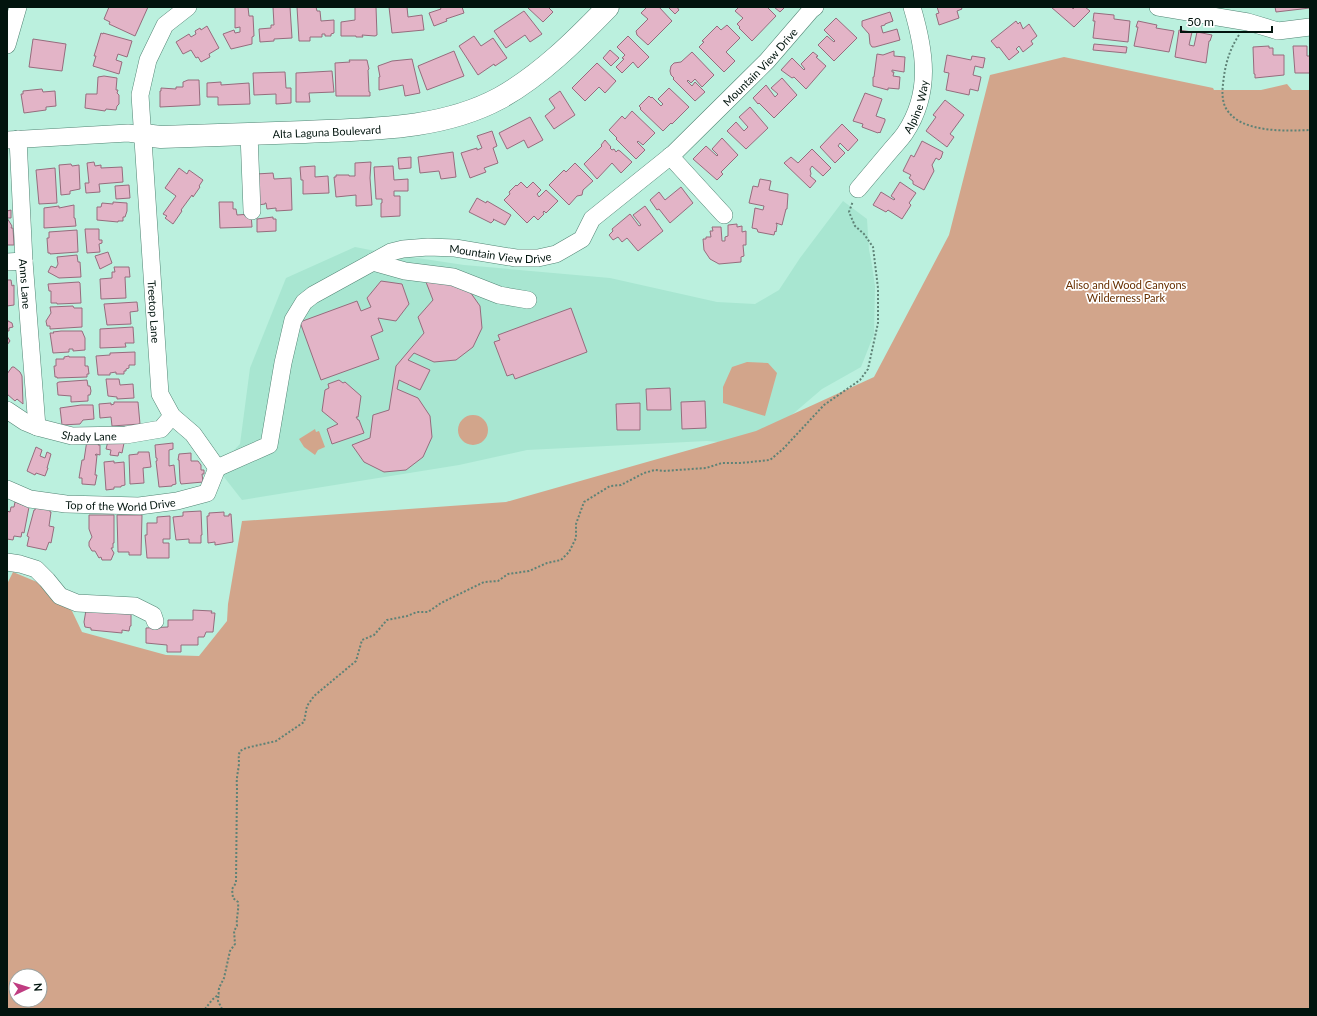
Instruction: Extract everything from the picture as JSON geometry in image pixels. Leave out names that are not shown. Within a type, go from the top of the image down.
[{"type":"main road","name":"Alta Laguna Boulevard","points":[[143,135],[161,137],[380,129],[420,124],[460,114],[499,98],[526,82],[555,58],[608,7]]},
{"type":"street","points":[[7,45],[18,7]]},
{"type":"street","name":"Treetop Lane","points":[[188,7],[165,25],[148,60],[140,95],[160,394],[172,416],[193,434],[217,468]]},
{"type":"street","name":"Mountain View Drive","points":[[217,468],[269,445],[283,363],[293,320],[304,302],[313,295],[391,252],[403,249],[428,247],[455,248],[516,258],[538,258],[556,254],[582,239],[592,219],[670,156],[767,61],[815,7]]},
{"type":"street","name":"Alpine Way","points":[[858,189],[905,133],[917,112],[924,82],[924,59],[919,30],[912,7]]},
{"type":"street","points":[[1158,7],[1248,22],[1278,31],[1310,27]]},
{"type":"street","name":"Alta Laguna Boulevard","points":[[12,140],[128,133],[143,135]]},
{"type":"street","points":[[248,134],[252,211]]},
{"type":"street","name":"Anns Lane","points":[[12,140],[24,261],[37,427]]},
{"type":"street","points":[[670,156],[724,215]]},
{"type":"street","points":[[7,262],[24,261]]},
{"type":"street","points":[[374,262],[405,271],[453,276],[499,295],[528,300]]},
{"type":"street","name":"Shady Lane","points":[[7,410],[25,422],[37,427],[72,436],[126,435],[161,429],[172,416]]},
{"type":"street","name":"Top of the World Drive","points":[[7,489],[30,499],[58,503],[140,506],[177,501],[207,493],[217,468]]},
{"type":"street","points":[[7,562],[36,569],[60,596],[77,602],[135,606],[152,615],[155,621]]},
{"type":"path","points":[[1248,22],[1233,45],[1226,62],[1223,95],[1227,110],[1238,122],[1250,126],[1287,130],[1310,130]]},
{"type":"path","points":[[222,1009],[218,1001],[219,988],[224,978],[230,952],[235,944],[234,931],[237,926],[236,918],[239,908],[238,902],[233,898],[232,889],[236,882],[236,779],[240,751],[246,748],[276,741],[304,722],[307,706],[314,696],[356,661],[362,640],[374,635],[387,620],[407,616],[417,612],[428,612],[441,603],[484,582],[498,581],[508,574],[528,571],[547,563],[561,560],[570,552],[576,538],[576,524],[584,502],[610,486],[621,485],[644,473],[655,470],[663,471],[706,468],[722,463],[770,460],[783,449],[824,405],[860,380],[868,369],[878,323],[878,288],[873,246],[864,234],[855,226],[849,212],[858,189]]},
{"type":"path","points":[[205,1009],[219,994]]},
{"type":"shaded area","points":[[843,201],[867,219],[869,250],[875,286],[874,334],[861,367],[822,389],[787,419],[742,444],[707,441],[527,450],[459,465],[242,500],[217,468],[240,444],[250,368],[286,278],[355,247],[464,265],[610,278],[717,302],[755,304],[779,290],[800,258]]},
{"type":"green space","name":"Aliso and Wood Canyons Wilderness Park","points":[[1064,57],[1213,88],[1214,90],[1261,90],[1287,84],[1292,90],[1310,90],[1310,1009],[7,1009],[7,584],[13,572],[37,582],[50,595],[72,611],[82,632],[166,655],[199,656],[227,621],[228,604],[242,521],[506,502],[756,431],[874,377],[949,235],[990,75]]},
{"type":"green space","points":[[747,362],[768,363],[777,373],[765,416],[723,403],[723,387],[732,367]]},
{"type":"green space","points":[[473,415],[479,416],[487,424],[487,436],[479,444],[473,445],[467,444],[459,436],[458,430],[459,424],[467,416]]},
{"type":"green space","points":[[315,429],[316,432],[319,431],[325,447],[318,450],[315,455],[304,447],[299,439]]},
{"type":"building","points":[[109,7],[148,7],[135,36],[109,24],[110,22],[104,19]]},
{"type":"building","points":[[235,7],[248,7],[249,16],[253,16],[254,36],[252,37],[252,44],[231,49],[223,34],[234,30],[235,33],[240,32],[240,27],[235,28]]},
{"type":"building","points":[[273,7],[290,7],[292,38],[274,39],[274,41],[260,42],[259,29],[271,28],[271,25],[274,25]]},
{"type":"building","points":[[297,7],[316,7],[317,11],[320,11],[321,21],[334,20],[334,33],[331,34],[331,36],[325,36],[325,34],[322,34],[322,37],[310,37],[310,41],[299,41]]},
{"type":"building","points":[[355,7],[376,7],[377,35],[362,35],[363,37],[341,36],[341,22],[355,20]]},
{"type":"building","points":[[389,7],[407,7],[408,17],[422,15],[424,30],[392,33]]},
{"type":"building","points":[[440,7],[462,7],[464,13],[446,19],[447,21],[434,26],[429,13],[441,9]]},
{"type":"building","points":[[527,7],[548,7],[553,12],[543,22]]},
{"type":"building","points":[[647,7],[659,7],[672,21],[648,45],[637,35],[636,31],[648,19],[641,13]]},
{"type":"building","points":[[668,7],[677,7],[679,10],[675,14]]},
{"type":"building","points":[[739,7],[767,7],[776,16],[752,41],[737,24],[743,18],[735,11]]},
{"type":"building","points":[[774,7],[785,7],[780,12]]},
{"type":"building","points":[[937,7],[961,7],[962,9],[957,11],[959,18],[939,25],[936,14],[939,13]]},
{"type":"building","points":[[1051,7],[1072,7],[1073,9],[1075,7],[1085,7],[1090,11],[1074,27]]},
{"type":"building","points":[[1275,7],[1310,7],[1310,8],[1276,12]]},
{"type":"building","points":[[524,11],[542,34],[530,42],[525,35],[506,48],[494,31]]},
{"type":"building","points":[[890,12],[893,21],[881,26],[883,33],[897,29],[900,40],[872,47],[870,44],[869,34],[862,26],[862,21]]},
{"type":"building","points":[[1094,13],[1114,15],[1114,19],[1130,21],[1128,42],[1093,38],[1095,21],[1093,21]]},
{"type":"building","points":[[836,18],[857,38],[834,61],[818,45],[827,36],[834,42],[835,41],[824,30]]},
{"type":"building","points":[[1016,21],[1018,24],[1020,22],[1023,29],[1029,24],[1037,36],[1031,41],[1033,44],[1023,52],[1019,46],[1016,49],[1019,52],[1009,60],[999,47],[997,48],[991,41]]},
{"type":"building","points":[[1138,21],[1157,25],[1156,28],[1174,31],[1169,52],[1134,46]]},
{"type":"building","points":[[727,25],[740,38],[726,52],[735,61],[724,72],[699,47],[704,42],[702,41],[717,26],[721,30]]},
{"type":"building","points":[[207,26],[219,48],[209,54],[210,57],[201,62],[198,57],[196,58],[191,50],[183,54],[176,42],[189,34],[191,37],[196,34],[195,31],[200,28],[201,30]]},
{"type":"building","points":[[1179,30],[1192,32],[1189,45],[1194,46],[1197,32],[1212,35],[1209,41],[1206,63],[1175,57]]},
{"type":"building","points":[[101,33],[132,41],[127,57],[118,54],[116,60],[122,62],[119,74],[93,66],[96,56],[94,56]]},
{"type":"building","points":[[474,36],[481,46],[493,38],[507,58],[495,66],[494,64],[478,75],[459,46]]},
{"type":"building","points":[[628,36],[649,57],[638,68],[633,62],[622,73],[616,67],[624,59],[622,58],[625,55],[617,47]]},
{"type":"building","points":[[33,39],[66,44],[62,71],[29,67]]},
{"type":"building","points":[[1094,44],[1127,47],[1126,53],[1093,50]]},
{"type":"building","points":[[1269,46],[1269,48],[1273,48],[1273,55],[1284,55],[1284,75],[1255,78],[1253,47]]},
{"type":"building","points":[[1293,46],[1307,46],[1307,56],[1310,56],[1310,73],[1295,73]]},
{"type":"building","points":[[610,50],[619,58],[611,66],[603,58]]},
{"type":"building","points":[[454,51],[464,76],[427,90],[418,66]]},
{"type":"building","points":[[894,51],[894,56],[905,57],[904,72],[892,70],[892,72],[894,72],[893,76],[900,77],[899,89],[888,88],[888,90],[873,86],[877,54],[883,55]]},
{"type":"building","points":[[692,52],[714,75],[702,87],[695,79],[691,83],[688,80],[687,81],[692,86],[695,82],[705,92],[695,101],[673,79],[674,78],[670,71],[671,66],[674,63],[681,62]]},
{"type":"building","points":[[813,52],[818,56],[816,57],[826,66],[806,89],[794,77],[792,78],[781,70],[792,58],[804,70],[805,69],[801,64]]},
{"type":"building","points":[[947,55],[971,60],[972,56],[985,58],[983,68],[975,66],[973,75],[981,77],[978,91],[970,89],[969,95],[946,90],[949,73],[944,72]]},
{"type":"building","points":[[412,59],[420,93],[405,96],[403,85],[379,90],[380,77],[378,66],[392,61]]},
{"type":"building","points":[[349,60],[367,60],[369,69],[370,96],[336,96],[335,63],[350,62]]},
{"type":"building","points":[[597,63],[616,81],[605,93],[599,87],[585,101],[572,88]]},
{"type":"building","points":[[332,71],[334,92],[309,93],[310,102],[296,102],[296,73]]},
{"type":"building","points":[[285,72],[286,88],[291,88],[291,103],[276,104],[276,94],[254,95],[253,73]]},
{"type":"building","points":[[104,76],[117,78],[116,90],[118,90],[117,93],[119,95],[119,104],[116,110],[106,109],[105,111],[85,108],[86,94],[97,94],[98,77]]},
{"type":"building","points":[[782,78],[797,95],[774,118],[753,98],[766,85],[775,97],[778,94],[771,88]]},
{"type":"building","points":[[188,80],[199,80],[200,105],[160,107],[161,88],[176,89],[176,87],[183,87],[183,82]]},
{"type":"building","points":[[221,82],[221,85],[249,83],[250,104],[218,105],[218,97],[207,97],[207,83]]},
{"type":"building","points":[[669,88],[689,107],[663,131],[640,109],[641,108],[639,106],[649,96],[661,106],[663,104],[658,99]]},
{"type":"building","points":[[42,89],[43,92],[55,91],[56,106],[46,107],[46,110],[24,113],[21,94],[23,94],[23,91]]},
{"type":"building","points":[[560,91],[575,115],[554,129],[545,116],[555,108],[549,99]]},
{"type":"building","points":[[865,93],[882,99],[876,116],[885,119],[880,133],[862,127],[863,124],[853,121]]},
{"type":"building","points":[[945,100],[964,115],[950,134],[954,137],[947,147],[926,131],[936,117],[933,115]]},
{"type":"building","points":[[750,107],[768,128],[746,149],[727,131],[736,122],[744,131],[748,127],[739,117]]},
{"type":"building","points":[[632,111],[655,133],[643,145],[638,141],[637,142],[645,150],[636,159],[609,130],[622,116],[625,119]]},
{"type":"building","points":[[530,117],[543,140],[528,148],[524,140],[507,149],[499,133]]},
{"type":"building","points":[[842,124],[858,140],[848,151],[840,143],[838,146],[845,153],[835,163],[820,147]]},
{"type":"building","points":[[492,131],[497,146],[493,148],[498,163],[484,168],[486,172],[470,178],[461,153],[482,148],[477,136]]},
{"type":"building","points":[[722,138],[738,155],[721,172],[723,174],[717,180],[693,159],[706,146],[717,156],[718,155],[712,149]]},
{"type":"building","points":[[605,140],[612,150],[614,149],[616,152],[618,150],[620,151],[632,162],[621,173],[612,163],[597,179],[584,164],[602,146],[601,145]]},
{"type":"building","points":[[922,141],[943,152],[941,158],[939,160],[936,158],[932,165],[934,171],[924,190],[913,184],[913,181],[909,178],[911,175],[903,171],[911,155],[914,157]]},
{"type":"building","points":[[812,149],[831,168],[823,176],[812,166],[810,169],[810,176],[816,181],[810,188],[784,163],[791,157],[798,163]]},
{"type":"building","points":[[453,152],[456,177],[441,179],[439,171],[420,173],[418,157]]},
{"type":"building","points":[[411,157],[411,168],[399,169],[398,158]]},
{"type":"building","points":[[94,162],[95,166],[101,165],[101,168],[122,167],[123,182],[99,184],[100,192],[86,193],[85,183],[89,183],[87,163]]},
{"type":"building","points":[[371,162],[370,178],[372,205],[356,206],[356,195],[336,197],[334,177],[336,177],[336,175],[355,176],[355,163]]},
{"type":"building","points":[[575,163],[593,181],[583,190],[582,195],[577,196],[569,205],[549,185],[564,170],[566,172]]},
{"type":"building","points":[[71,164],[72,166],[79,165],[80,189],[70,191],[70,194],[61,195],[59,165]]},
{"type":"building","points":[[315,166],[315,177],[328,176],[329,193],[303,194],[303,180],[301,180],[300,167]]},
{"type":"building","points":[[393,166],[394,180],[408,179],[408,191],[394,191],[394,196],[400,196],[400,216],[381,217],[382,199],[376,199],[374,167]]},
{"type":"building","points":[[55,168],[57,203],[39,204],[36,170]]},
{"type":"building","points":[[179,168],[187,174],[189,170],[203,180],[199,186],[200,187],[181,210],[182,211],[173,224],[165,218],[167,216],[163,214],[176,196],[165,188]]},
{"type":"building","points":[[273,173],[274,179],[291,178],[292,210],[276,211],[276,208],[267,209],[266,203],[258,205],[256,174]]},
{"type":"building","points":[[760,179],[771,181],[769,190],[788,194],[787,209],[782,225],[776,223],[776,232],[775,231],[774,235],[758,232],[757,229],[752,228],[755,208],[763,210],[764,206],[749,203],[753,186],[758,187]]},
{"type":"building","points":[[521,182],[527,188],[533,182],[541,190],[537,194],[539,197],[546,190],[558,201],[546,213],[544,211],[544,214],[538,220],[534,216],[527,223],[504,200],[510,194],[509,192]]},
{"type":"building","points":[[900,182],[916,193],[909,203],[911,205],[902,219],[888,210],[886,212],[873,205],[881,192],[894,200],[895,199],[891,196]]},
{"type":"building","points":[[129,185],[130,198],[116,199],[115,186]]},
{"type":"building","points":[[681,187],[693,203],[670,223],[659,209],[657,210],[650,200],[659,192],[665,200]]},
{"type":"building","points":[[477,198],[486,203],[487,201],[511,215],[505,225],[493,219],[494,220],[491,223],[469,212]]},
{"type":"building","points":[[113,202],[127,203],[127,211],[125,217],[123,217],[123,221],[97,220],[97,207],[101,207],[102,203],[113,204]]},
{"type":"building","points":[[219,202],[233,202],[233,209],[236,209],[237,215],[251,214],[252,227],[220,228]]},
{"type":"building","points":[[74,205],[74,218],[76,226],[44,228],[44,208],[59,206],[59,208]]},
{"type":"building","points":[[645,206],[663,231],[638,251],[627,238],[622,242],[618,237],[613,240],[609,235],[613,231],[612,229],[630,214],[639,226],[641,225],[633,215]]},
{"type":"building","points":[[11,210],[11,218],[7,218],[7,211]]},
{"type":"building","points":[[273,217],[273,219],[276,219],[276,231],[257,232],[257,219]]},
{"type":"building","points":[[7,218],[12,226],[11,228],[13,228],[14,245],[7,245]]},
{"type":"building","points":[[737,224],[737,227],[742,226],[742,232],[746,231],[746,245],[743,245],[744,256],[741,257],[741,262],[719,264],[710,259],[704,250],[703,239],[706,239],[706,237],[711,237],[710,231],[713,231],[712,227],[721,227],[722,241],[725,241],[725,237],[728,236],[728,225]]},
{"type":"building","points":[[85,229],[99,229],[99,240],[102,240],[102,243],[99,244],[100,252],[87,253]]},
{"type":"building","points":[[77,230],[78,252],[48,253],[47,238],[49,238],[49,232]]},
{"type":"building","points":[[108,252],[112,263],[100,269],[95,256]]},
{"type":"building","points":[[77,255],[78,262],[80,262],[81,277],[59,278],[48,272],[51,266],[56,268],[58,264],[57,257]]},
{"type":"building","points":[[114,267],[129,267],[130,277],[125,277],[126,298],[101,299],[100,279],[112,278],[112,272],[115,272]]},
{"type":"building","points":[[7,280],[11,280],[12,286],[14,285],[14,305],[7,306]]},
{"type":"building","points":[[448,280],[468,289],[480,306],[482,328],[473,347],[456,360],[434,362],[414,353],[408,360],[430,370],[420,390],[399,380],[397,389],[418,398],[430,416],[432,437],[423,457],[406,470],[384,472],[364,462],[352,445],[370,438],[373,415],[389,410],[396,366],[424,333],[418,317],[433,300],[426,282]]},
{"type":"building","points":[[381,281],[402,284],[409,304],[396,321],[378,318],[383,331],[371,336],[379,359],[321,380],[300,322],[357,301],[361,311],[371,307],[367,298]]},
{"type":"building","points":[[79,282],[81,303],[51,303],[51,291],[49,291],[48,284]]},
{"type":"building","points":[[137,302],[138,311],[130,312],[131,324],[107,325],[104,304]]},
{"type":"building","points":[[73,306],[74,308],[82,308],[82,327],[50,329],[50,326],[47,326],[46,321],[51,313],[50,307]]},
{"type":"building","points":[[571,308],[587,352],[515,379],[513,374],[507,376],[494,342],[500,340],[498,335]]},
{"type":"building","points":[[7,319],[12,323],[13,327],[9,328],[9,331],[7,331]]},
{"type":"building","points":[[133,327],[134,343],[125,343],[126,347],[100,348],[100,329]]},
{"type":"building","points":[[61,331],[82,331],[85,338],[85,350],[73,351],[73,349],[69,349],[69,352],[53,353],[50,333]]},
{"type":"building","points":[[7,336],[10,341],[7,345]]},
{"type":"building","points":[[135,352],[135,365],[129,365],[129,368],[124,371],[124,374],[116,374],[116,372],[110,373],[110,375],[98,375],[96,356],[110,355],[110,353]]},
{"type":"building","points":[[64,357],[85,357],[85,366],[88,366],[89,374],[87,374],[87,377],[55,377],[54,366],[56,366],[56,359],[64,359]]},
{"type":"building","points":[[12,367],[20,372],[22,376],[23,404],[17,399],[15,401],[7,394],[7,374]]},
{"type":"building","points":[[106,379],[119,379],[120,385],[133,384],[134,398],[117,399],[117,397],[108,396]]},
{"type":"building","points":[[87,380],[91,391],[90,395],[88,395],[88,401],[71,402],[71,396],[58,395],[57,383]]},
{"type":"building","points":[[339,380],[343,383],[345,382],[361,396],[358,417],[356,417],[359,420],[364,433],[332,444],[327,429],[338,424],[322,411],[325,390],[329,388],[328,384]]},
{"type":"building","points":[[670,388],[671,410],[647,410],[646,389]]},
{"type":"building","points":[[705,401],[706,428],[682,429],[681,402]]},
{"type":"building","points":[[114,402],[138,402],[140,424],[112,426],[111,417],[100,418],[99,404],[111,403],[111,405],[114,404]]},
{"type":"building","points":[[640,403],[640,430],[617,430],[616,404]]},
{"type":"building","points":[[93,405],[94,419],[83,420],[80,424],[62,425],[60,408]]},
{"type":"building","points":[[125,438],[122,453],[119,452],[118,456],[110,455],[111,450],[106,449],[108,441]]},
{"type":"building","points":[[87,440],[99,443],[98,445],[100,445],[100,455],[96,454],[95,455],[97,455],[95,475],[97,475],[95,485],[82,484],[82,478],[79,478]]},
{"type":"building","points":[[173,443],[173,449],[169,450],[169,466],[174,465],[176,484],[172,486],[159,487],[155,445]]},
{"type":"building","points":[[36,447],[42,450],[40,456],[45,458],[47,452],[51,454],[45,476],[36,473],[35,475],[27,471]]},
{"type":"building","points":[[138,452],[149,452],[151,467],[143,468],[144,483],[130,484],[129,455],[138,454]]},
{"type":"building","points":[[191,453],[191,461],[198,461],[201,465],[201,470],[204,470],[204,474],[202,474],[203,482],[181,484],[178,460],[179,454]]},
{"type":"building","points":[[114,461],[114,463],[124,462],[125,485],[106,490],[104,462]]},
{"type":"building","points":[[15,502],[29,507],[24,533],[22,532],[21,537],[14,536],[13,540],[7,539],[7,511],[10,512],[11,507],[14,507]]},
{"type":"building","points":[[36,506],[50,510],[51,512],[49,526],[54,527],[51,543],[49,542],[46,550],[27,546],[29,537],[27,536]]},
{"type":"building","points":[[201,511],[201,543],[189,543],[189,539],[176,540],[173,517],[183,516],[183,512]]},
{"type":"building","points":[[224,512],[224,516],[229,516],[229,514],[231,514],[233,542],[215,545],[215,542],[208,543],[207,516],[209,516],[209,513]]},
{"type":"building","points":[[89,515],[114,515],[114,543],[113,548],[111,548],[114,553],[111,560],[102,560],[101,557],[99,558],[95,551],[92,551],[89,546],[89,542],[92,537],[89,529]]},
{"type":"building","points":[[117,515],[142,515],[141,555],[129,555],[129,552],[118,552]]},
{"type":"building","points":[[170,516],[170,539],[163,539],[163,543],[169,543],[169,558],[147,558],[145,535],[147,535],[147,523],[157,523],[157,517]]},
{"type":"building","points":[[86,610],[131,614],[131,626],[129,631],[122,630],[122,633],[91,630],[91,628],[85,627],[84,622]]},
{"type":"building","points":[[193,610],[212,611],[211,613],[215,613],[213,632],[206,632],[204,637],[198,637],[198,645],[181,645],[181,652],[167,652],[167,645],[146,643],[146,628],[168,627],[168,620],[193,620]]}]
